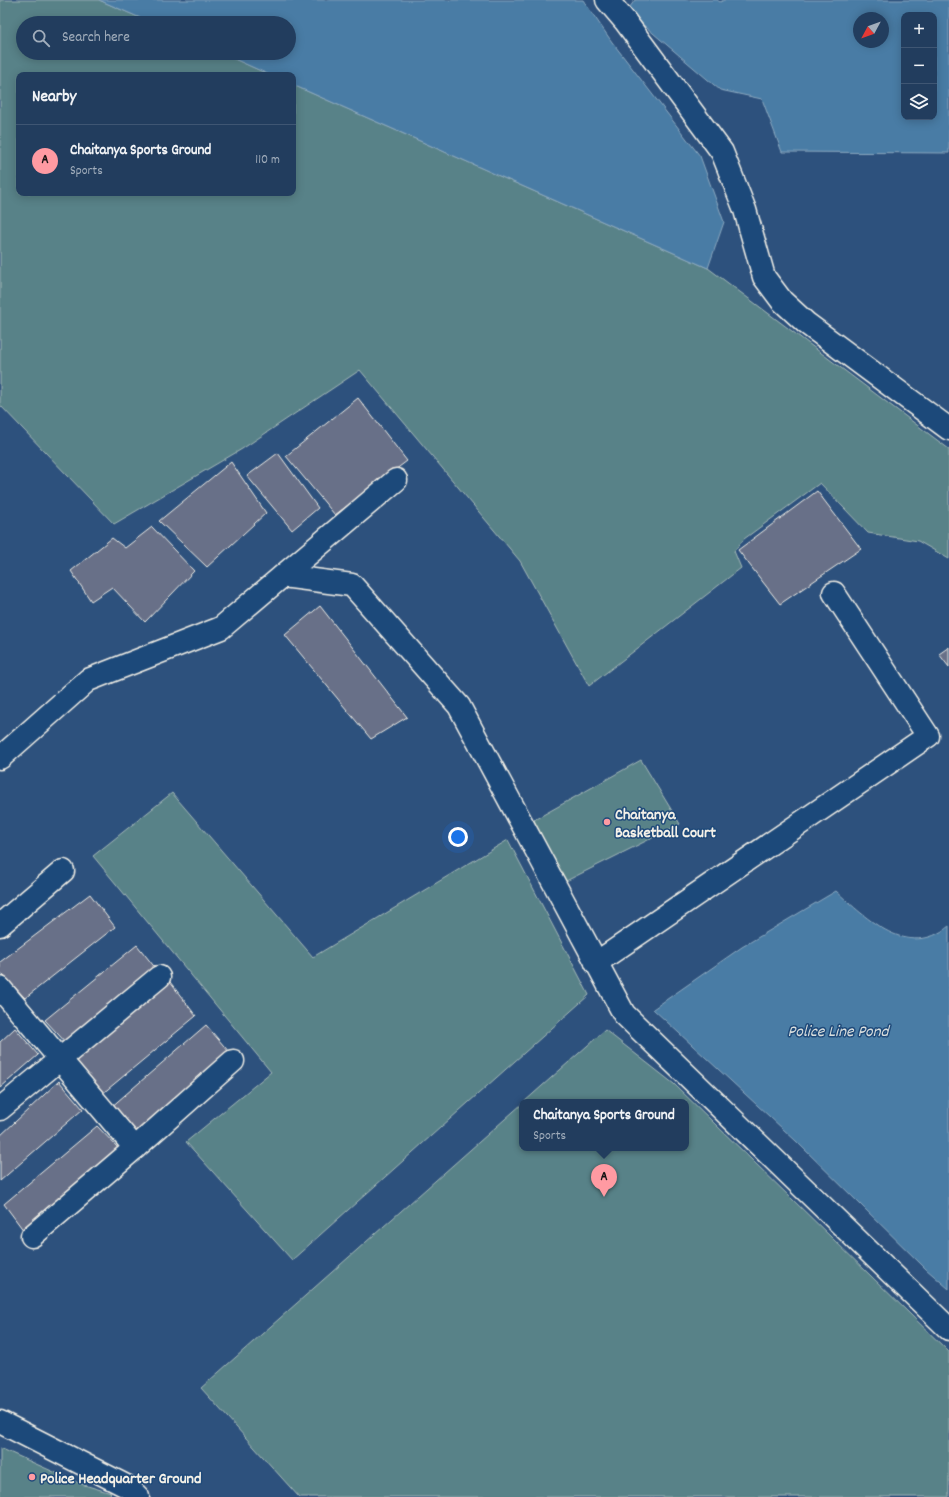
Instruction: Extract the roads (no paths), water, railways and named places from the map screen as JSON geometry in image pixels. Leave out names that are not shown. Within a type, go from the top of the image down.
[{"type":"street","points":[[607,0],[625,21],[722,152],[745,210],[764,277],[782,301],[806,323],[949,429]]},
{"type":"street","points":[[0,758],[88,680],[221,628],[396,480]]},
{"type":"street","points":[[282,576],[352,586],[459,706],[624,1014],[949,1329]]},
{"type":"street","points":[[596,963],[928,736],[834,593]]},
{"type":"street","points":[[0,925],[63,871]]},
{"type":"street","points":[[0,1109],[159,977]]},
{"type":"street","points":[[0,988],[136,1148]]},
{"type":"street","points":[[32,1236],[136,1148],[233,1061]]},
{"type":"street","points":[[0,1422],[128,1494]]},
{"type":"water","points":[[99,0],[583,0],[612,42],[700,156],[724,222],[708,268],[296,86],[296,72],[263,72],[237,60],[296,60],[296,16],[136,16]]},
{"type":"water","points":[[635,0],[717,0],[720,2],[724,0],[949,0],[949,153],[782,152],[762,99],[720,90],[627,11]]},
{"type":"water","name":"Police Line Pond","points":[[836,891],[875,923],[889,932],[903,937],[918,939],[934,935],[949,926],[949,1289],[926,1269],[796,1141],[653,1009],[742,947]]},
{"type":"place","name":"Chaitanya Basketball Court","points":[[607,822]]},
{"type":"place","name":"Chaitanya Sports Ground","points":[[604,1197]]},
{"type":"place","name":"Police Headquarter Ground","points":[[32,1477]]}]
